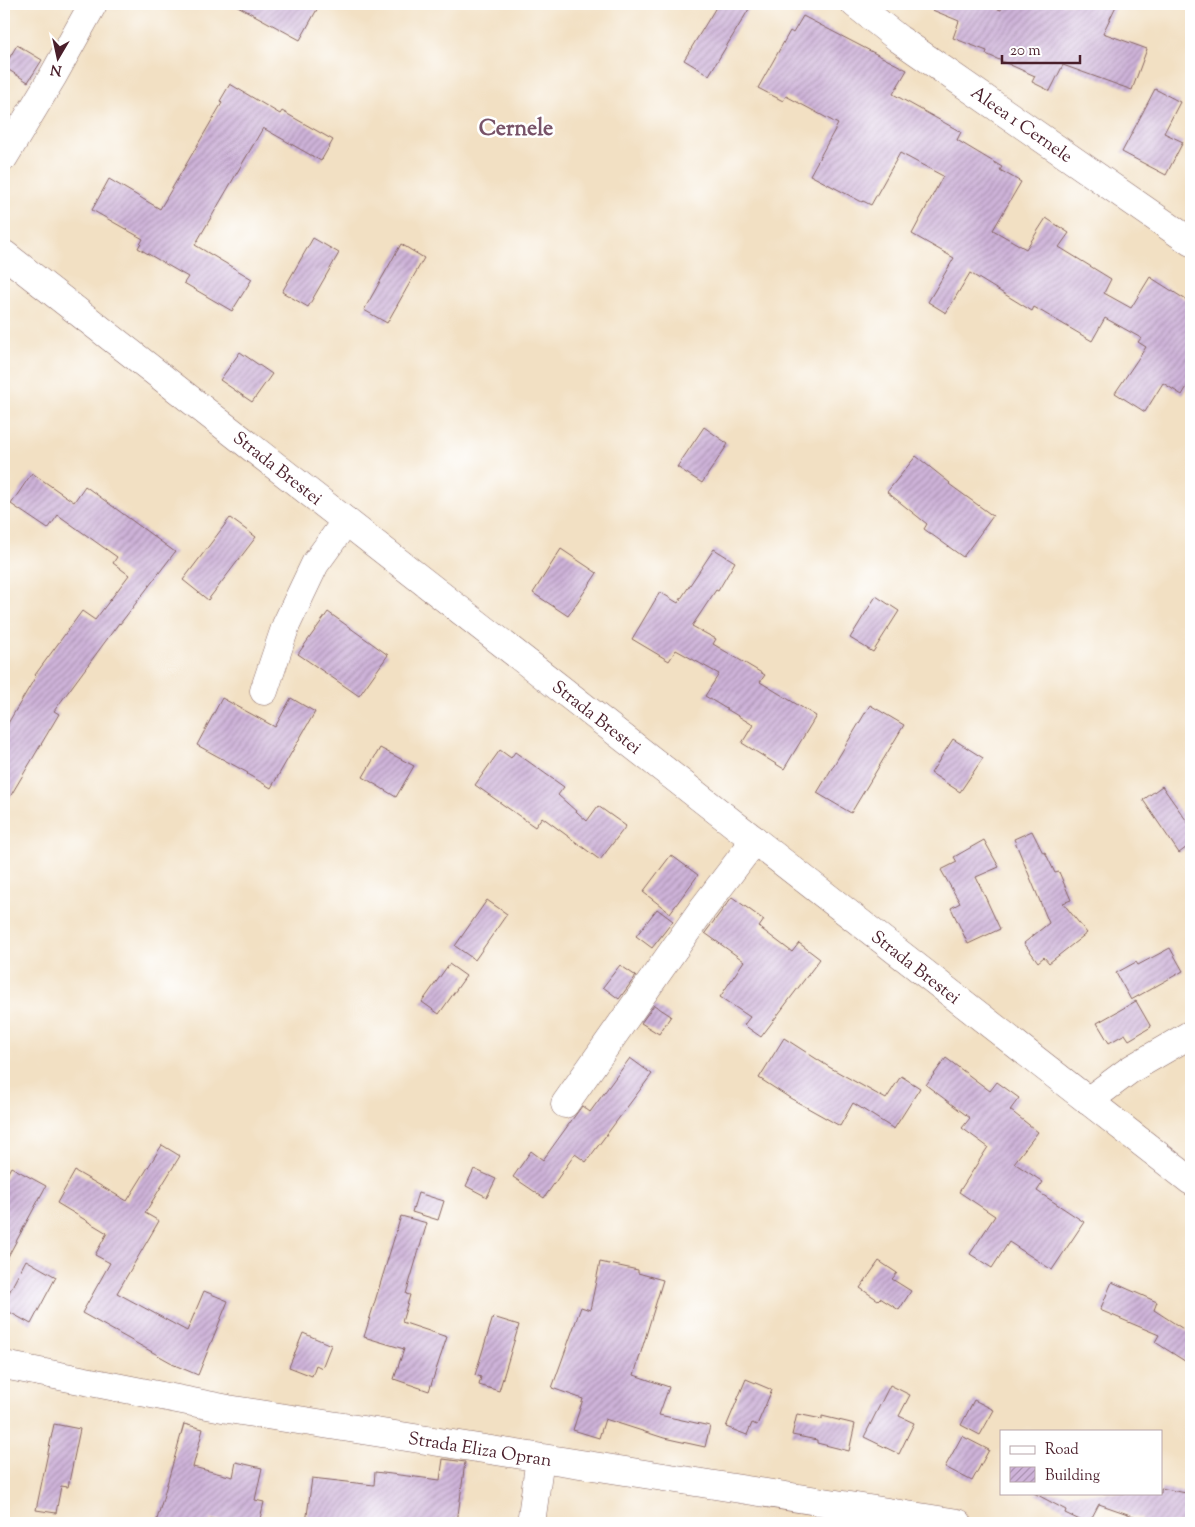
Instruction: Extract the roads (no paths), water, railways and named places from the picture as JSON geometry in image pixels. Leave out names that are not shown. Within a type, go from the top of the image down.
[{"type":"street","points":[[4,157],[53,76],[93,4]]},
{"type":"street","name":"Aleea 1 Cernele","points":[[855,4],[899,39],[1191,242]]},
{"type":"street","name":"Strada Brestei","points":[[4,254],[1191,1181]]},
{"type":"street","points":[[264,691],[286,625],[315,564],[346,521]]},
{"type":"street","points":[[565,1104],[701,911],[755,840]]},
{"type":"street","points":[[1088,1101],[1131,1070],[1191,1034]]},
{"type":"street","name":"Strada Eliza Opran","points":[[4,1366],[228,1410],[958,1523]]},
{"type":"street","points":[[531,1523],[540,1458]]},
{"type":"district","name":"Cernele","points":[[516,127]]}]
